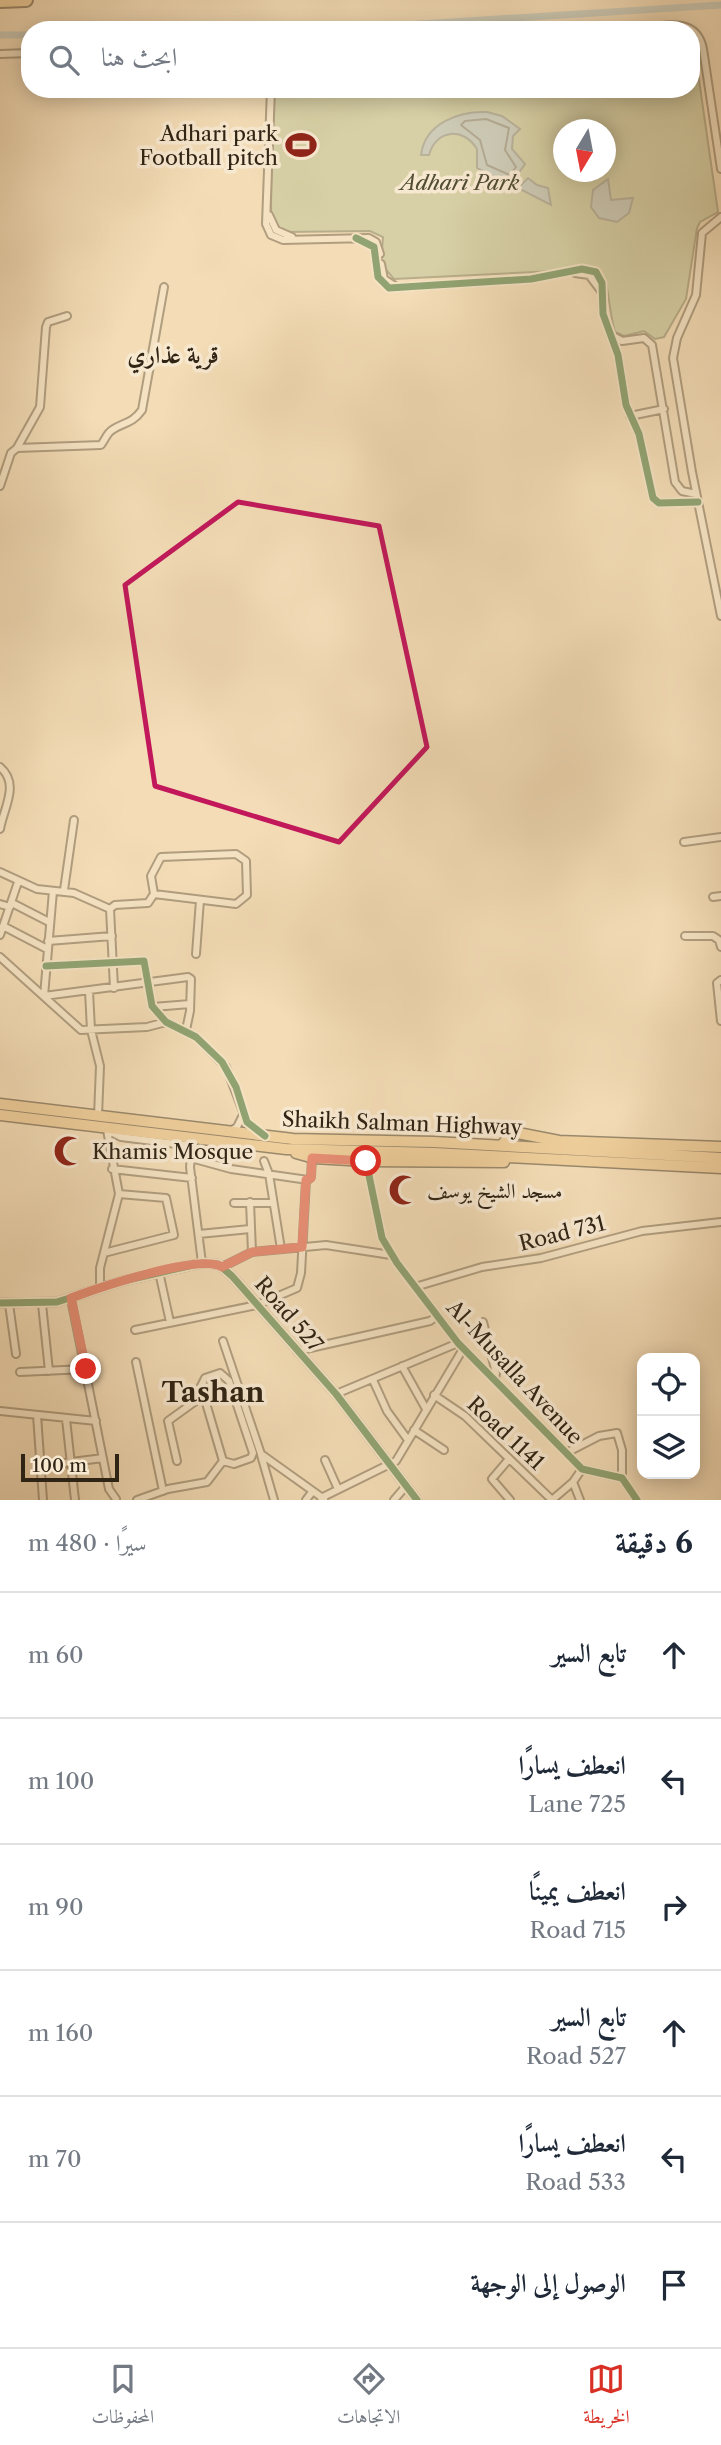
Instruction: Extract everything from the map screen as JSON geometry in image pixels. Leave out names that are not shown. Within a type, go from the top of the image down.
[{"type":"highway","points":[[0,1],[26,0]]},
{"type":"main road","name":"Shaikh Salman Highway","points":[[0,1104],[265,1136],[348,1142],[502,1145],[721,1158]]},
{"type":"main road","name":"Shaikh Salman Highway","points":[[0,1115],[193,1143],[721,1168]]},
{"type":"main road","points":[[502,1145],[508,1138],[519,1133],[559,1141],[721,1147]]},
{"type":"main road","points":[[286,1149],[312,1158],[366,1161],[498,1162],[517,1157]]},
{"type":"street","points":[[700,39],[704,49],[721,169]]},
{"type":"street","points":[[0,54],[21,53]]},
{"type":"street","points":[[271,98],[266,224],[271,235],[283,240],[356,238],[372,245],[378,262],[380,283],[389,288],[531,279],[571,272],[589,275],[602,292],[602,310],[618,355],[630,416],[639,434],[653,498],[659,503],[697,498]]},
{"type":"street","points":[[721,217],[702,233],[696,295],[674,352],[697,498],[721,616]]},
{"type":"street","points":[[17,448],[101,445],[109,432],[131,423],[142,410],[164,287]]},
{"type":"street","points":[[0,486],[12,453],[40,407],[46,327],[48,322],[67,316]]},
{"type":"street","points":[[608,332],[625,341],[644,338],[652,345],[676,481],[682,491],[697,498]]},
{"type":"street","points":[[618,355],[625,341]]},
{"type":"street","points":[[630,416],[664,409]]},
{"type":"street","points":[[0,767],[7,772],[11,786],[1,812],[0,829]]},
{"type":"street","points":[[64,890],[74,820]]},
{"type":"street","points":[[684,842],[721,836]]},
{"type":"street","points":[[110,909],[115,905],[148,903],[154,894],[151,876],[161,857],[236,854],[242,857],[248,882],[243,900],[236,904],[154,894]]},
{"type":"street","points":[[0,872],[18,882],[52,891],[64,890],[110,909]]},
{"type":"street","points":[[0,935],[18,882]]},
{"type":"street","points":[[44,996],[52,891]]},
{"type":"street","points":[[196,954],[200,900]]},
{"type":"street","points":[[0,904],[11,905],[49,922]]},
{"type":"street","points":[[110,909],[114,988]]},
{"type":"street","points":[[3,926],[47,949]]},
{"type":"street","points":[[48,941],[112,936]]},
{"type":"street","points":[[685,936],[713,936],[719,940],[721,947]]},
{"type":"street","points":[[0,957],[73,1026],[88,1030],[166,1022]]},
{"type":"street","points":[[46,966],[144,961],[153,1007],[166,1022],[186,1030],[226,1067],[251,1126],[265,1136]]},
{"type":"street","points":[[44,996],[190,978],[191,1004],[186,1030]]},
{"type":"street","points":[[721,980],[717,983],[721,1021]]},
{"type":"street","points":[[89,991],[88,1030],[100,1066],[98,1116]]},
{"type":"street","points":[[153,1007],[191,1004]]},
{"type":"street","points":[[229,1132],[237,1127],[244,1113]]},
{"type":"street","points":[[100,1288],[104,1253],[118,1194],[107,1130]]},
{"type":"street","points":[[193,1143],[191,1178],[202,1263]]},
{"type":"street","points":[[191,1158],[306,1180],[311,1178],[312,1158]]},
{"type":"street","points":[[264,1161],[269,1174],[281,1249]]},
{"type":"street","name":"Al-Musalla Avenue","points":[[366,1161],[375,1217],[391,1255],[461,1346],[582,1469],[622,1478]]},
{"type":"street","points":[[112,1169],[191,1178]]},
{"type":"street","points":[[135,1330],[257,1305],[294,1290],[299,1284],[301,1273],[306,1180]]},
{"type":"street","points":[[104,1253],[174,1235],[166,1198],[118,1194]]},
{"type":"street","points":[[250,1202],[252,1252]]},
{"type":"street","points":[[234,1203],[272,1203]]},
{"type":"street","name":"Road 731","points":[[415,1287],[482,1267],[541,1258],[642,1231],[721,1222]]},
{"type":"street","points":[[199,1234],[250,1229]]},
{"type":"street","points":[[16,1354],[4,1304],[42,1304],[71,1298],[159,1272],[202,1263],[214,1263],[222,1267],[252,1252],[326,1245],[391,1255]]},
{"type":"street","points":[[232,1276],[237,1259]]},
{"type":"street","name":"Road 527","points":[[222,1267],[335,1394],[417,1500]]},
{"type":"street","points":[[159,1272],[170,1322]]},
{"type":"street","points":[[71,1298],[108,1489],[116,1500]]},
{"type":"street","points":[[42,1304],[49,1371]]},
{"type":"street","points":[[297,1351],[430,1321],[438,1316]]},
{"type":"street","points":[[483,1322],[496,1373],[495,1379]]},
{"type":"street","points":[[223,1341],[274,1500]]},
{"type":"street","points":[[335,1394],[402,1366],[461,1346]]},
{"type":"street","points":[[261,1454],[323,1499],[396,1461],[461,1346]]},
{"type":"street","points":[[136,1362],[163,1491]]},
{"type":"street","points":[[402,1366],[426,1409]]},
{"type":"street","points":[[20,1372],[86,1369]]},
{"type":"street","points":[[223,1461],[202,1381],[233,1371]]},
{"type":"street","points":[[223,1374],[229,1381],[253,1453],[251,1458],[234,1464],[223,1461]]},
{"type":"street","points":[[373,1380],[387,1411],[408,1440]]},
{"type":"street","points":[[177,1461],[168,1421],[204,1395]]},
{"type":"street","name":"Road 1141","points":[[434,1395],[465,1416],[552,1500]]},
{"type":"street","points":[[0,1411],[96,1421]]},
{"type":"street","points":[[37,1415],[43,1500]]},
{"type":"street","points":[[66,1419],[75,1500]]},
{"type":"street","points":[[414,1430],[444,1450]]},
{"type":"street","points":[[566,1453],[599,1436],[617,1433],[622,1450],[622,1478],[637,1500]]},
{"type":"street","points":[[40,1466],[103,1458]]},
{"type":"street","points":[[325,1460],[338,1489]]},
{"type":"street","points":[[509,1460],[492,1479],[510,1500]]},
{"type":"street","points":[[137,1500],[163,1491],[207,1482],[223,1461]]},
{"type":"street","points":[[552,1500],[573,1482],[582,1469]]},
{"type":"street","points":[[573,1482],[580,1500]]},
{"type":"street","points":[[394,1500],[406,1486]]},
{"type":"street","points":[[306,1500],[313,1492]]},
{"type":"highlighted area","points":[[238,502],[379,526],[427,747],[339,842],[155,786],[125,585]]},
{"type":"green space","name":"Adhari Park","points":[[700,87],[718,212],[700,222],[697,228],[686,299],[664,337],[655,339],[644,331],[624,336],[615,332],[604,278],[590,267],[394,279],[381,264],[383,237],[370,231],[283,232],[271,216],[272,98],[700,98]]},
{"type":"water","points":[[487,112],[502,116],[520,129],[513,136],[512,149],[525,164],[510,185],[477,168],[477,149],[458,134],[444,136],[433,146],[429,155],[421,155],[429,135],[445,121],[465,114]]},
{"type":"water","points":[[528,178],[537,185],[548,188],[551,205],[518,188]]},
{"type":"water","points":[[608,182],[611,200],[633,198],[629,213],[617,222],[599,218],[591,207],[593,190]]},
{"type":"waterway","points":[[468,21],[721,5]]},
{"type":"waterway","points":[[0,35],[21,35]]},
{"type":"cycle path","points":[[356,238],[374,247],[378,277],[389,288],[531,279],[582,269],[596,272],[602,283],[603,314],[618,355],[626,405],[639,434],[653,498],[659,503],[698,502]]},
{"type":"cycle path","points":[[46,966],[144,961],[152,1006],[166,1022],[196,1037],[222,1062],[236,1087],[247,1122],[265,1136]]},
{"type":"cycle path","points":[[366,1161],[382,1238],[397,1263],[458,1343],[582,1469],[622,1478],[637,1500]]},
{"type":"cycle path","points":[[0,1303],[57,1302],[123,1281],[202,1263],[218,1264],[232,1276],[336,1394],[417,1500]]},
{"type":"place","name":"Adhari park Football pitch","points":[[301,145]]},
{"type":"place","name":"Khamis Mosque","points":[[69,1151]]},
{"type":"place","name":"مسجد الشيخ يوسف","points":[[404,1190]]},
{"type":"district","name":"قرية عذاري","points":[[173,354]]},
{"type":"district","name":"Tashan","points":[[213,1392]]},
{"type":"route","points":[[86,1369],[71,1298],[159,1272],[209,1262],[222,1267],[252,1252],[302,1247],[302,1203],[306,1180],[311,1178],[312,1158],[366,1161]]}]
